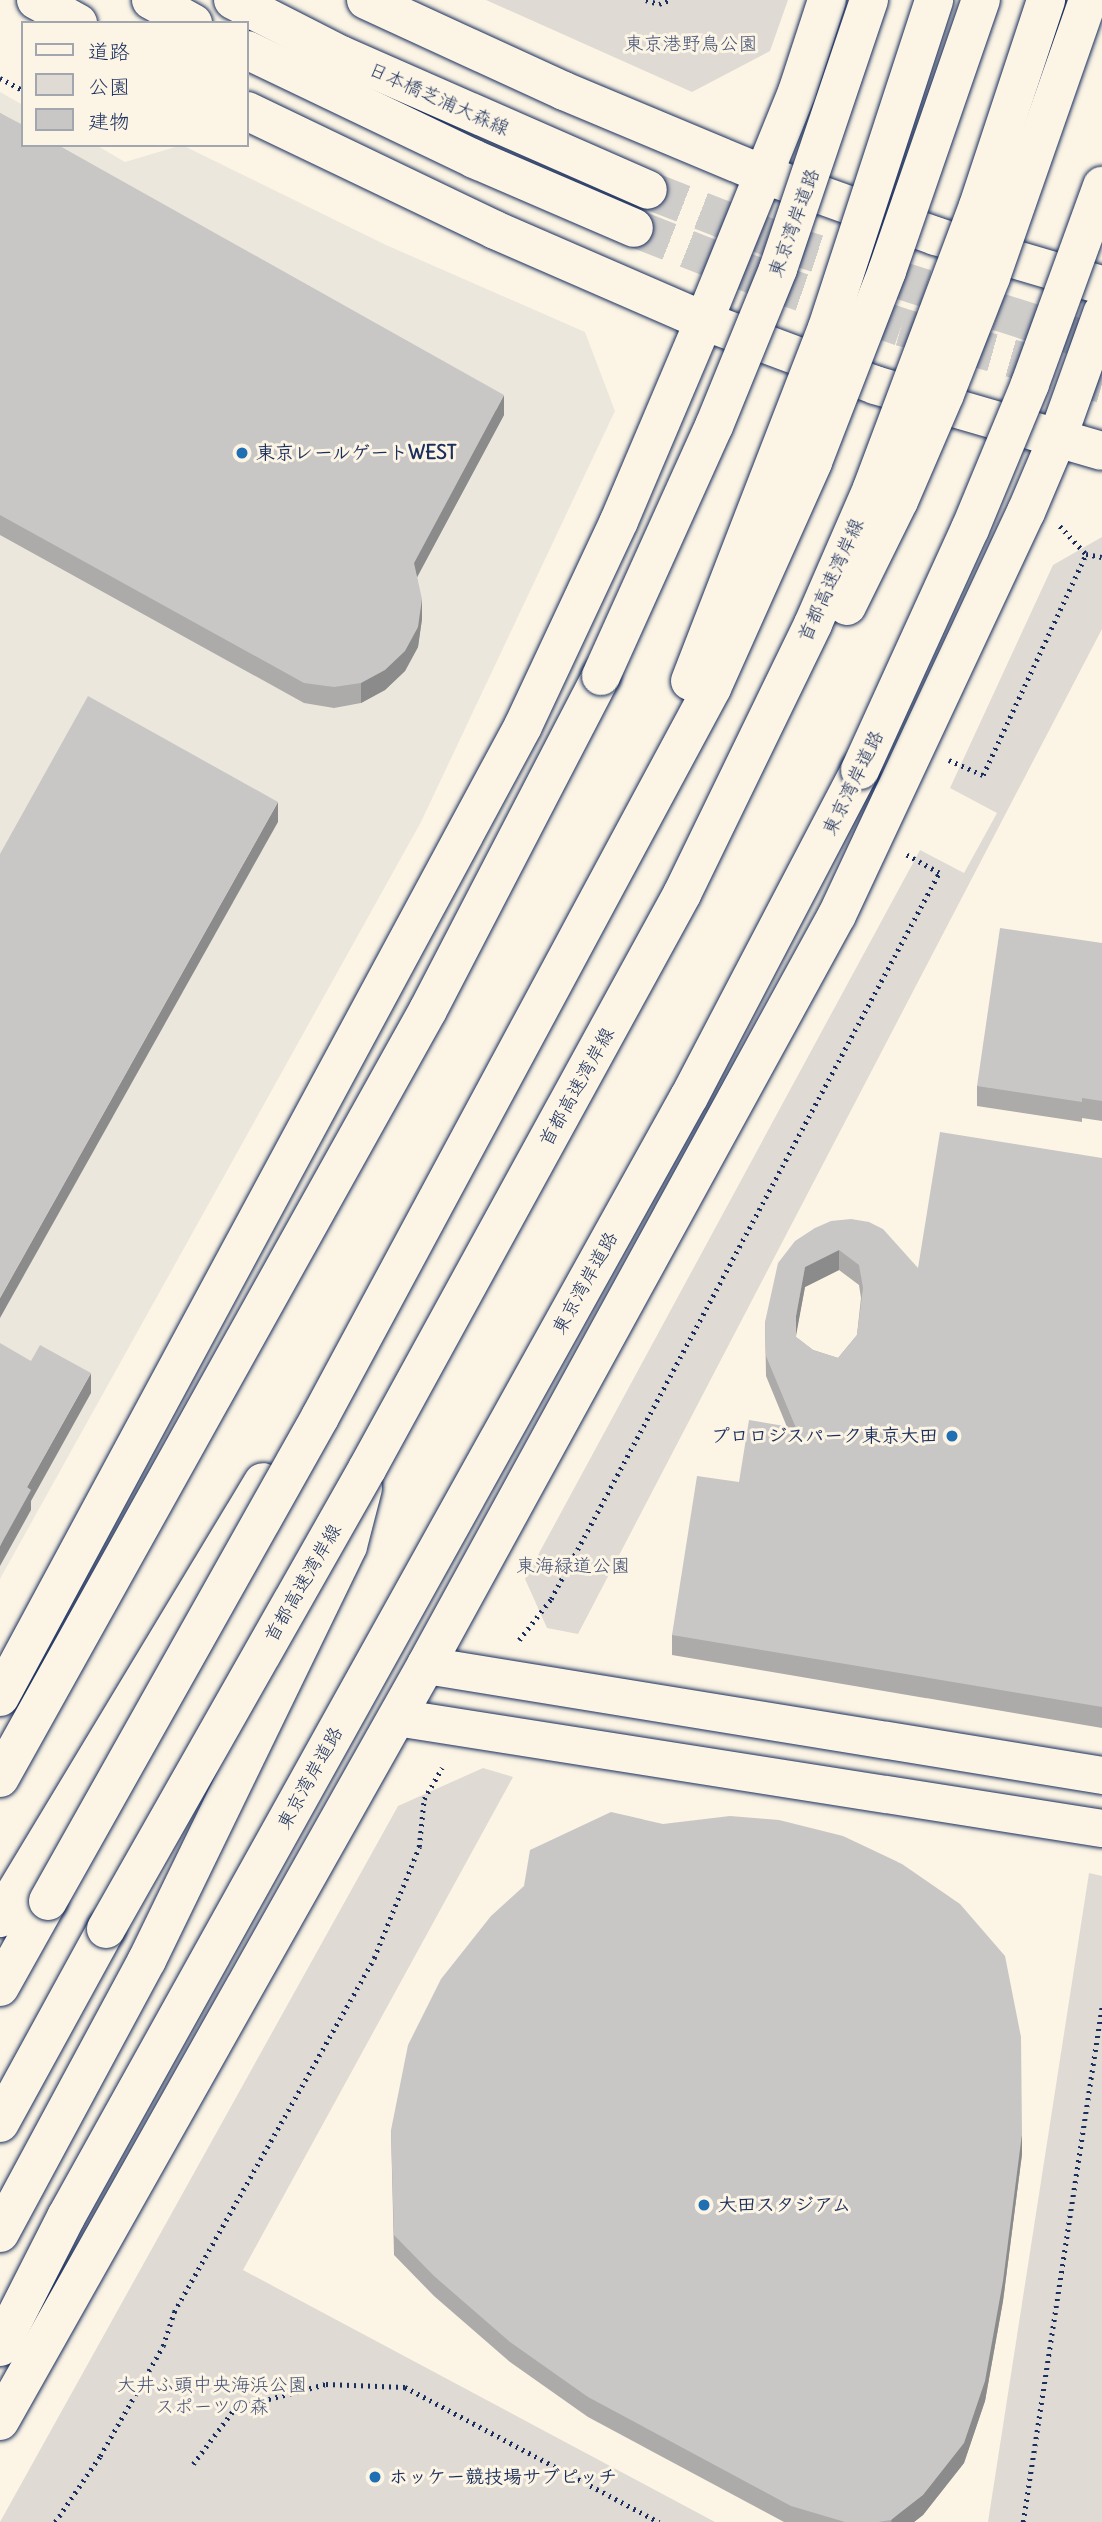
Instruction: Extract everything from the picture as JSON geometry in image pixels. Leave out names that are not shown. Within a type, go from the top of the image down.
[{"type":"main road","points":[[36,0],[74,21]]},
{"type":"main road","points":[[151,0],[189,21]]},
{"type":"main road","name":"日本橋芝浦大森線","points":[[233,0],[341,55],[648,190]]},
{"type":"main road","points":[[366,0],[564,91],[765,175],[935,236],[1102,285]]},
{"type":"main road","points":[[0,1696],[523,726],[619,521],[704,321],[765,175],[815,44],[827,0]]},
{"type":"main road","name":"東京湾岸道路","points":[[0,1779],[428,1010],[601,676],[709,439],[778,269],[869,0]]},
{"type":"main road","points":[[621,863],[827,328],[934,0]]},
{"type":"main road","points":[[0,1987],[35,1890],[320,1417],[621,863],[712,688],[813,462],[887,271],[981,0]]},
{"type":"main road","name":"首都高速湾岸線","points":[[0,2123],[106,1929],[367,1469],[682,894],[813,624],[872,488],[978,206],[1046,0]]},
{"type":"main road","points":[[682,894],[839,621],[899,501],[991,277],[1088,0]]},
{"type":"main road","name":"日本橋芝浦大森線","points":[[248,50],[474,159],[634,228]]},
{"type":"main road","points":[[248,111],[495,230],[704,321],[875,385],[1102,451]]},
{"type":"main road","name":"東京湾岸道路","points":[[0,2347],[66,2217],[689,1097],[815,861],[913,658],[1030,384],[1102,186]]},
{"type":"main road","points":[[0,2421],[426,1665],[836,915],[935,710],[1057,439],[1102,313]]},
{"type":"main road","points":[[0,2232],[147,1960],[348,1546],[367,1469]]},
{"type":"main road","points":[[0,1918],[35,1890]]},
{"type":"street","points":[[426,1665],[1102,1775]]},
{"type":"street","points":[[396,1717],[1102,1828]]},
{"type":"path","points":[[646,0],[659,4],[670,0]]},
{"type":"path","points":[[0,78],[21,89]]},
{"type":"path","points":[[1060,526],[1086,554],[1102,557]]},
{"type":"path","points":[[949,760],[983,775],[1086,554]]},
{"type":"path","points":[[519,1640],[551,1599],[939,873],[902,853]]},
{"type":"path","points":[[55,2522],[100,2456],[163,2346],[174,2312],[374,1958],[419,1847],[424,1799],[442,1768]]},
{"type":"path","points":[[1023,2522],[1102,2006]]},
{"type":"path","points":[[193,2464],[235,2408],[326,2384],[405,2387],[659,2522]]},
{"type":"shaded area","points":[[0,92],[21,104],[21,147],[99,147],[125,162],[175,147],[186,147],[386,245],[585,332],[615,411],[421,822],[0,1579]]},
{"type":"green space","name":"東京港野鳥公園","points":[[486,0],[788,0],[770,51],[692,92]]},
{"type":"green space","name":"東海緑道公園","points":[[1102,537],[1102,629],[578,1634],[547,1628],[525,1579],[920,850],[964,873],[997,813],[950,788],[1053,565]]},
{"type":"green space","name":"大井ふ頭中央海浜公園 スポーツの森","points":[[483,1768],[513,1777],[243,2270],[715,2522],[0,2522],[398,1806]]},
{"type":"green space","points":[[1089,1873],[1102,1876],[1102,2522],[988,2522]]},
{"type":"building","name":"東京レールゲートWEST","points":[[0,113],[21,124],[21,147],[62,147],[504,395],[414,563],[422,599],[418,627],[405,651],[385,670],[361,683],[334,687],[304,683],[0,515]]},
{"type":"building","points":[[88,696],[278,802],[0,1298],[0,854]]},
{"type":"building","points":[[1000,928],[1102,943],[1102,1101],[1082,1098],[1082,1102],[977,1086]]},
{"type":"building","name":"プロロジスパーク東京大田","points":[[940,1132],[1102,1158],[1102,1707],[672,1635],[697,1476],[739,1482],[749,1420],[796,1428],[766,1356],[765,1322],[778,1263],[795,1241],[815,1228],[831,1221],[851,1219],[869,1222],[883,1229],[918,1268]],"holes":[[[839,1250],[859,1265],[863,1288],[857,1335],[838,1358],[813,1350],[796,1337],[796,1316],[805,1267]]]},
{"type":"building","points":[[0,1343],[31,1361],[40,1345],[91,1373],[27,1487],[31,1490],[0,1546]]},
{"type":"building","name":"大田スタジアム","points":[[611,1812],[663,1824],[730,1816],[779,1820],[843,1836],[902,1864],[960,1904],[1005,1956],[1021,2037],[1022,2134],[1003,2281],[985,2381],[964,2443],[923,2495],[891,2520],[845,2522],[791,2506],[588,2397],[510,2342],[434,2276],[394,2235],[391,2130],[408,2045],[441,1979],[491,1916],[524,1886],[530,1850]]},
{"type":"tunnel","points":[[648,190],[781,242],[1102,345]]},
{"type":"tunnel","points":[[634,228],[766,280],[901,327],[1102,384]]},
{"type":"place","name":"東京レールゲートWEST","points":[[242,453]]},
{"type":"place","name":"プロロジスパーク東京大田","points":[[952,1436]]},
{"type":"place","name":"大田スタジアム","points":[[704,2205]]},
{"type":"place","name":"ホッケー競技場サブピッチ","points":[[375,2477]]}]
